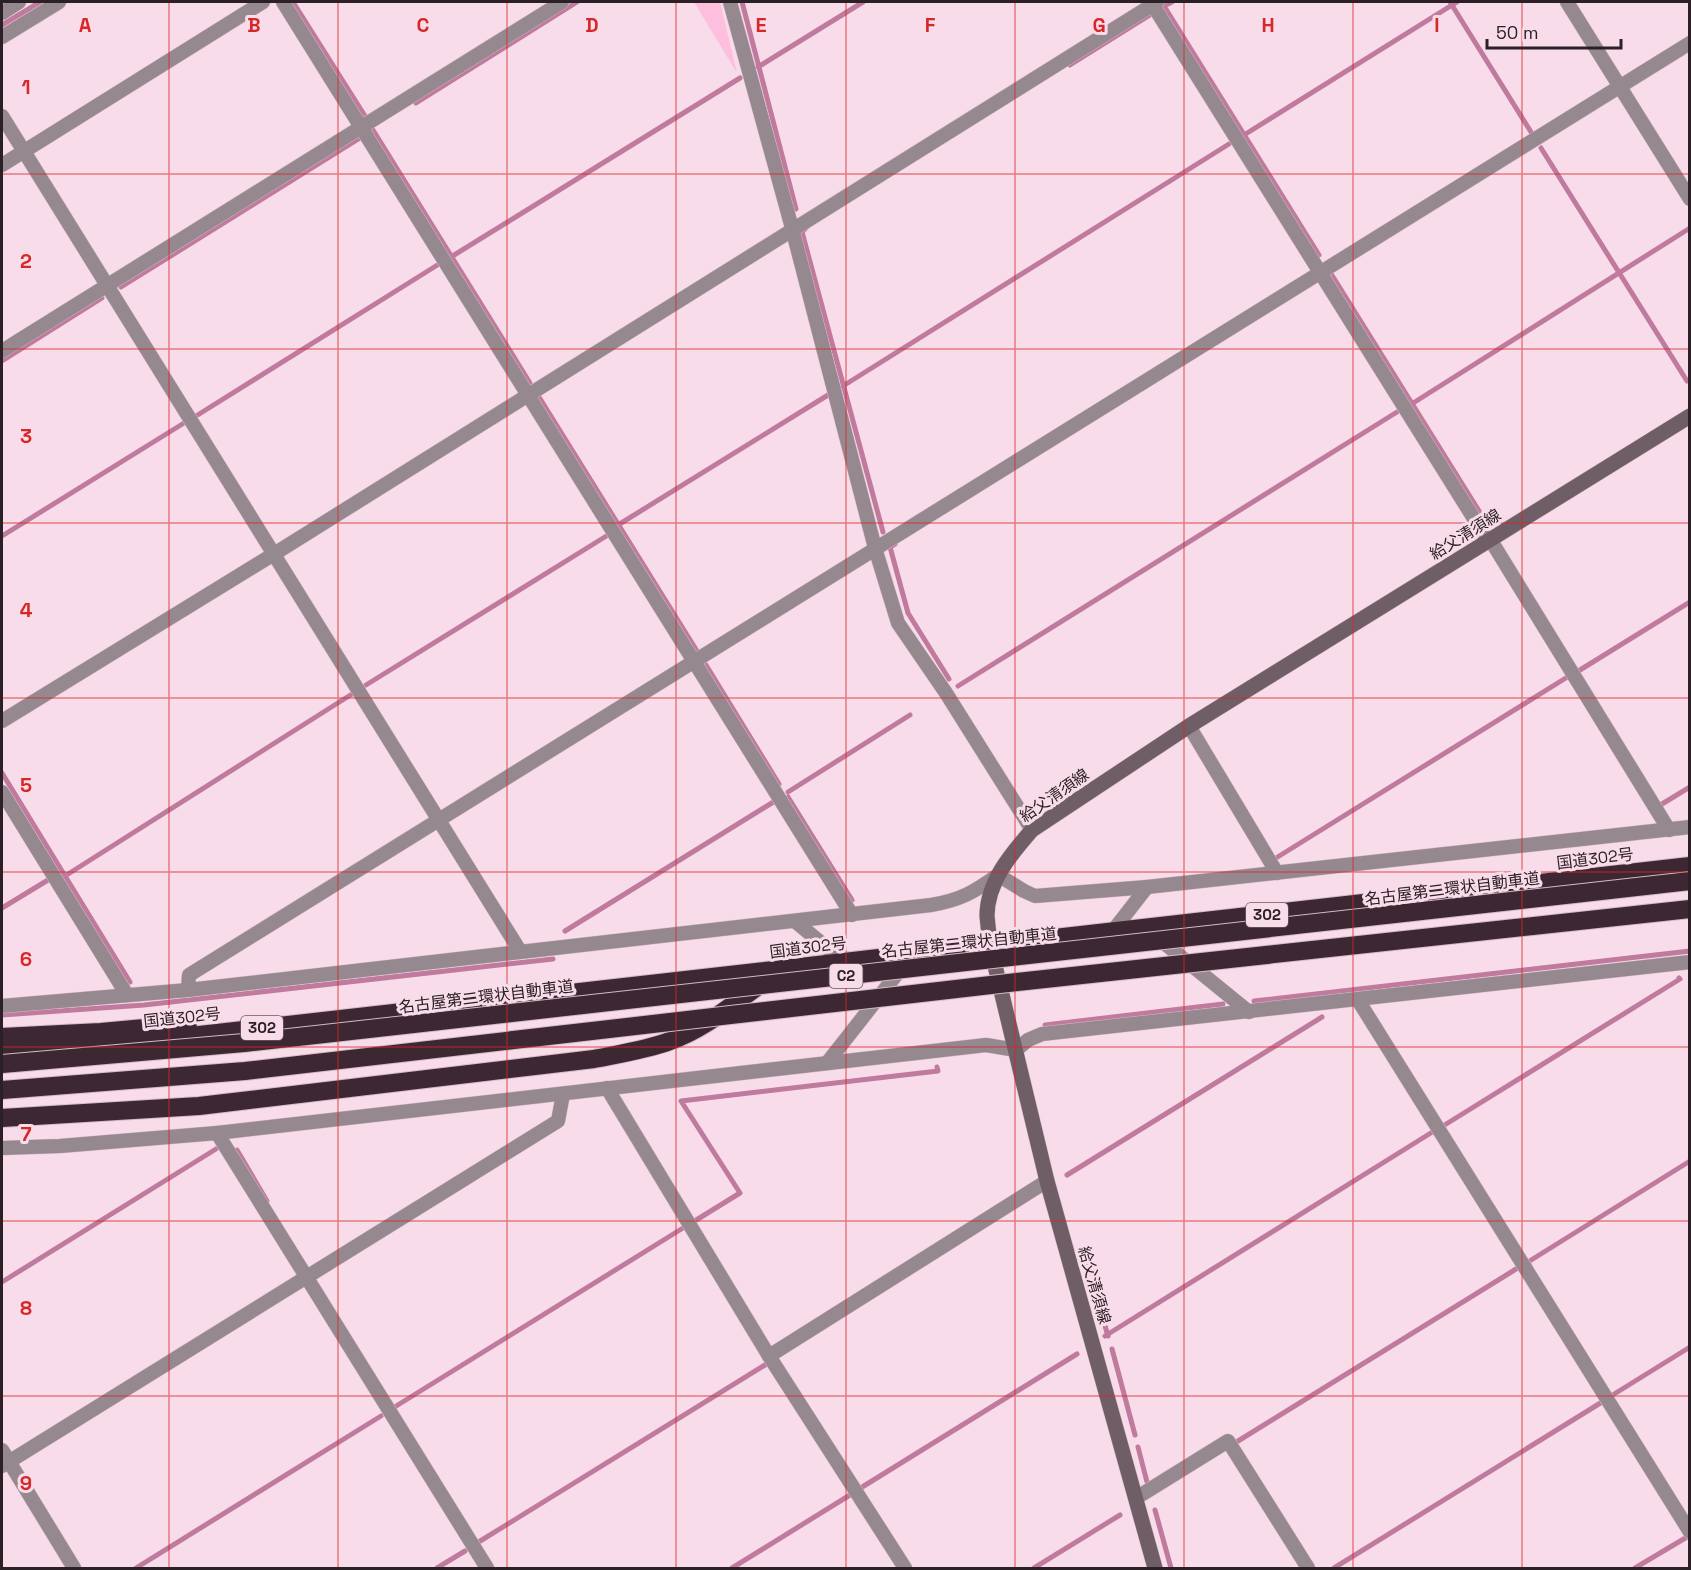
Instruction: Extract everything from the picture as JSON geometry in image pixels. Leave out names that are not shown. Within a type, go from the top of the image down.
[{"type":"highway","name":"国道302号","points":[[2,1051],[102,1046],[1689,866]]},
{"type":"highway","name":"名古屋第二環状自動車道","points":[[2,1064],[244,1044],[1689,881]]},
{"type":"highway","name":"C2","points":[[2,1090],[245,1071],[1017,982],[1689,909]]},
{"type":"highway","points":[[2,1118],[199,1106],[594,1059],[655,1047],[672,1041],[706,1024],[780,970]]},
{"type":"highway","points":[[2,1037],[101,1032],[356,1007],[522,999]]},
{"type":"main road","name":"給父清須線","points":[[1155,1569],[1047,1181],[990,945],[987,914],[991,893],[998,875],[1013,851],[1032,830],[1189,726],[1689,416]]},
{"type":"street","points":[[2,13],[19,2]]},
{"type":"street","points":[[2,37],[59,2]]},
{"type":"street","points":[[2,165],[263,2]]},
{"type":"street","points":[[283,2],[852,915]]},
{"type":"street","points":[[2,351],[562,2]]},
{"type":"street","points":[[730,2],[792,228],[875,548],[898,623],[946,693],[1032,830]]},
{"type":"street","points":[[1567,2],[1689,199]]},
{"type":"street","points":[[2,721],[274,554],[1153,3],[1669,830]]},
{"type":"street","points":[[188,990],[189,975],[1689,44]]},
{"type":"street","points":[[2,116],[520,951]]},
{"type":"street","points":[[1189,726],[1276,873]]},
{"type":"street","points":[[2,792],[127,996]]},
{"type":"street","points":[[2,1006],[188,990],[852,915],[955,901],[974,892],[998,875],[1035,896],[1147,887],[1689,827]]},
{"type":"street","points":[[1112,932],[1147,887]]},
{"type":"street","points":[[796,922],[844,962]]},
{"type":"street","points":[[1146,928],[1249,1011]]},
{"type":"street","points":[[827,1063],[912,954]]},
{"type":"street","points":[[2,1148],[60,1146],[217,1133],[986,1045],[1016,1050],[1028,1040],[1042,1034],[1689,962]]},
{"type":"street","points":[[1358,1000],[1689,1532]]},
{"type":"street","points":[[607,1088],[769,1356],[905,1569]]},
{"type":"street","points":[[74,1569],[4,1459],[306,1277],[558,1120],[563,1094]]},
{"type":"street","points":[[217,1133],[487,1569]]},
{"type":"street","points":[[769,1356],[1047,1181]]},
{"type":"street","points":[[1136,1498],[1228,1440],[1308,1569]]},
{"type":"shaded area","points":[[694,2],[720,2],[737,73]]},
{"type":"waterway","points":[[2,25],[40,2]]},
{"type":"waterway","points":[[293,2],[365,116]]},
{"type":"waterway","points":[[416,103],[577,2]]},
{"type":"waterway","points":[[742,2],[796,209]]},
{"type":"waterway","points":[[758,67],[863,2]]},
{"type":"waterway","points":[[1172,2],[1164,6],[1319,255]]},
{"type":"waterway","points":[[1450,2],[1531,132]]},
{"type":"waterway","points":[[1244,135],[1457,2]]},
{"type":"waterway","points":[[1070,65],[1150,15]]},
{"type":"waterway","points":[[451,257],[740,78]]},
{"type":"waterway","points":[[373,130],[530,383]]},
{"type":"waterway","points":[[121,287],[360,138]]},
{"type":"waterway","points":[[843,386],[1229,144]]},
{"type":"waterway","points":[[1541,148],[1687,381]]},
{"type":"waterway","points":[[807,227],[802,232],[883,532]]},
{"type":"waterway","points":[[1410,405],[1690,228]]},
{"type":"waterway","points":[[196,416],[439,264]]},
{"type":"waterway","points":[[1330,272],[1484,519]]},
{"type":"waterway","points":[[2,361],[102,298]]},
{"type":"waterway","points":[[618,525],[828,395]]},
{"type":"waterway","points":[[539,397],[697,651]]},
{"type":"waterway","points":[[958,686],[1397,412]]},
{"type":"waterway","points":[[2,536],[184,423]]},
{"type":"waterway","points":[[366,685],[608,535]]},
{"type":"waterway","points":[[895,544],[890,547],[908,613],[949,679]]},
{"type":"waterway","points":[[1580,670],[1690,602]]},
{"type":"waterway","points":[[706,665],[779,784]]},
{"type":"waterway","points":[[1276,858],[1569,676]]},
{"type":"waterway","points":[[65,876],[352,694]]},
{"type":"waterway","points":[[788,792],[910,715]]},
{"type":"waterway","points":[[2,773],[130,982]]},
{"type":"waterway","points":[[1662,804],[1690,787]]},
{"type":"waterway","points":[[788,797],[852,900]]},
{"type":"waterway","points":[[565,931],[775,801]]},
{"type":"waterway","points":[[2,908],[48,880]]},
{"type":"waterway","points":[[1254,1001],[1690,951]]},
{"type":"waterway","points":[[2,1015],[144,1005],[553,959]]},
{"type":"waterway","points":[[1443,1126],[1679,978]]},
{"type":"waterway","points":[[1045,1025],[1223,1004]]},
{"type":"waterway","points":[[1067,1175],[1322,1017]]},
{"type":"waterway","points":[[693,1222],[740,1193],[681,1101],[938,1071],[937,1067]]},
{"type":"waterway","points":[[1105,1336],[1434,1131]]},
{"type":"waterway","points":[[2,1282],[216,1149]]},
{"type":"waterway","points":[[237,1150],[267,1201]]},
{"type":"waterway","points":[[1530,1266],[1528,1262],[1690,1161]]},
{"type":"waterway","points":[[393,1408],[683,1228]]},
{"type":"waterway","points":[[1084,1251],[1090,1273]]},
{"type":"waterway","points":[[1238,1441],[1516,1269]]},
{"type":"waterway","points":[[1093,1285],[1108,1336]]},
{"type":"waterway","points":[[1611,1396],[1690,1347]]},
{"type":"waterway","points":[[1112,1349],[1135,1435]]},
{"type":"waterway","points":[[859,1489],[1077,1354]]},
{"type":"waterway","points":[[477,1543],[765,1365]]},
{"type":"waterway","points":[[1334,1568],[1602,1402]]},
{"type":"waterway","points":[[136,1568],[381,1416]]},
{"type":"waterway","points":[[1138,1447],[1147,1482]]},
{"type":"waterway","points":[[732,1568],[850,1495]]},
{"type":"waterway","points":[[1155,1510],[1171,1568]]},
{"type":"waterway","points":[[1034,1568],[1120,1515]]},
{"type":"waterway","points":[[1635,1568],[1687,1537]]},
{"type":"waterway","points":[[437,1568],[465,1551]]}]
